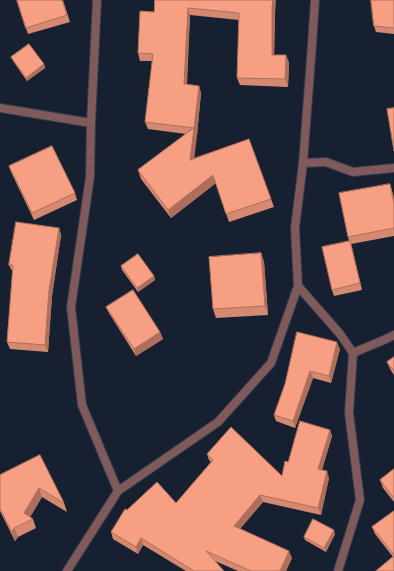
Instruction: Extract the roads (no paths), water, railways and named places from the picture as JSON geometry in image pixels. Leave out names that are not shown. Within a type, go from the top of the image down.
[{"type":"street","points":[[97,0],[90,177],[71,307],[82,405],[118,491]]},
{"type":"street","points":[[67,571],[118,491],[218,422],[271,363],[298,286],[295,228],[303,163],[314,0]]},
{"type":"street","points":[[0,108],[91,123]]},
{"type":"street","points":[[303,163],[326,162],[353,172],[394,168]]},
{"type":"street","points":[[298,286],[340,334],[353,353],[349,414],[360,500],[338,571]]},
{"type":"street","points":[[353,353],[394,335]]}]
